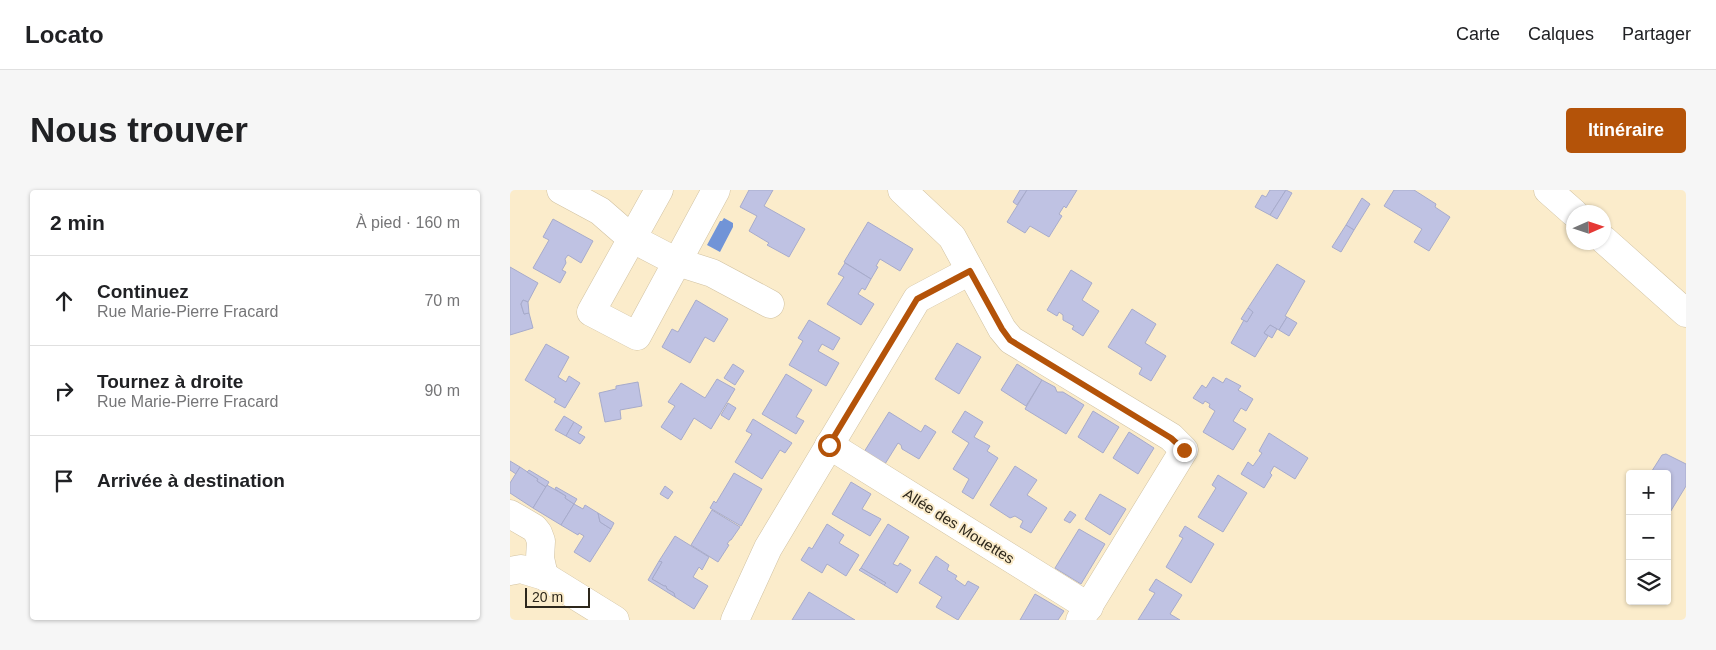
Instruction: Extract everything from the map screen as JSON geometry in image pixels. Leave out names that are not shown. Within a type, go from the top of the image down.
[{"type":"street","points":[[561,190],[600,211],[632,238],[677,262],[712,273],[770,304]]},
{"type":"street","points":[[659,190],[591,312],[637,336],[716,190]]},
{"type":"street","points":[[902,190],[952,237],[1002,329],[1010,340],[1171,438],[1184,450],[1084,613]]},
{"type":"street","points":[[1548,190],[1566,206]]},
{"type":"street","points":[[1611,246],[1686,313]]},
{"type":"street","points":[[735,620],[768,548],[917,299],[970,271]]},
{"type":"street","name":"Allée des Mouettes","points":[[829,445],[1084,613]]},
{"type":"street","points":[[510,514],[534,528],[538,533],[541,541],[540,558],[544,576]]},
{"type":"street","points":[[510,571],[521,569],[544,576],[614,620]]},
{"type":"water","points":[[724,218],[733,223],[733,227],[720,252],[707,245],[720,221]]},
{"type":"building","points":[[749,190],[773,190],[764,206],[805,229],[789,257],[767,245],[769,243],[749,231],[757,216],[740,207]]},
{"type":"building","points":[[1020,190],[1027,190],[1017,205],[1013,202]]},
{"type":"building","points":[[1027,190],[1077,190],[1066,208],[1064,206],[1059,214],[1062,216],[1049,237],[1030,226],[1025,233],[1007,222]]},
{"type":"building","points":[[1270,190],[1286,190],[1270,215],[1255,207],[1262,195],[1266,197]]},
{"type":"building","points":[[1286,190],[1292,193],[1277,219],[1270,215]]},
{"type":"building","points":[[1394,190],[1414,190],[1436,204],[1435,207],[1450,217],[1429,251],[1414,242],[1422,229],[1384,206]]},
{"type":"building","points":[[1362,198],[1370,204],[1354,230],[1346,225]]},
{"type":"building","points":[[553,219],[593,241],[581,263],[568,255],[562,270],[566,272],[560,283],[533,268],[549,240],[543,237]]},
{"type":"building","points":[[868,222],[913,249],[900,271],[880,259],[871,279],[844,262]]},
{"type":"building","points":[[1346,225],[1354,230],[1341,252],[1332,247]]},
{"type":"building","points":[[845,263],[871,279],[865,290],[862,288],[858,294],[874,304],[861,325],[827,304],[844,277],[838,274]]},
{"type":"building","points":[[1277,264],[1305,281],[1279,330],[1270,325],[1264,333],[1268,336],[1255,357],[1231,343],[1244,320],[1247,322],[1253,312],[1248,308]]},
{"type":"building","points":[[510,267],[538,283],[528,302],[523,300],[521,304],[524,314],[529,313],[533,328],[510,335]]},
{"type":"building","points":[[1071,270],[1092,283],[1082,300],[1099,311],[1083,336],[1072,329],[1074,326],[1063,320],[1063,315],[1059,312],[1057,316],[1047,310]]},
{"type":"building","points":[[523,300],[528,302],[529,313],[524,314],[521,304]]},
{"type":"building","points":[[696,300],[728,319],[714,342],[705,337],[690,363],[662,347],[672,329],[678,332]]},
{"type":"building","points":[[1248,308],[1253,312],[1247,322],[1241,319]]},
{"type":"building","points":[[1132,309],[1156,324],[1145,343],[1166,356],[1151,381],[1139,374],[1142,368],[1108,347]]},
{"type":"building","points":[[1287,317],[1297,323],[1289,336],[1279,330]]},
{"type":"building","points":[[809,320],[840,338],[833,350],[822,344],[818,351],[839,363],[826,386],[789,365],[803,341],[798,338]]},
{"type":"building","points":[[1270,325],[1277,329],[1272,338],[1264,333]]},
{"type":"building","points":[[957,343],[981,357],[959,394],[935,379]]},
{"type":"building","points":[[546,344],[569,357],[558,377],[566,382],[569,376],[580,383],[565,408],[554,402],[556,399],[525,380]]},
{"type":"building","points":[[733,364],[744,371],[735,385],[724,378]]},
{"type":"building","points":[[1017,364],[1042,380],[1026,406],[1001,390]]},
{"type":"building","points":[[786,374],[812,390],[796,417],[804,421],[796,434],[762,414]]},
{"type":"building","points":[[1213,377],[1223,383],[1226,378],[1241,386],[1238,390],[1253,399],[1246,411],[1241,408],[1233,421],[1246,429],[1233,450],[1203,432],[1215,411],[1205,401],[1203,404],[1193,398],[1202,385],[1206,388]]},
{"type":"building","points":[[717,379],[735,389],[711,429],[694,418],[681,440],[661,427],[675,406],[668,402],[681,383],[705,398]]},
{"type":"building","points":[[1042,380],[1055,387],[1057,392],[1063,392],[1084,405],[1066,434],[1025,409]]},
{"type":"building","points":[[638,382],[642,406],[620,410],[621,419],[605,422],[599,393],[616,389],[616,386]]},
{"type":"building","points":[[728,403],[736,408],[729,420],[721,415]]},
{"type":"building","points":[[965,411],[983,422],[974,437],[990,446],[987,451],[998,458],[973,499],[962,492],[969,479],[953,469],[969,443],[952,432]]},
{"type":"building","points":[[1093,411],[1119,427],[1103,453],[1078,437]]},
{"type":"building","points":[[889,412],[921,432],[925,425],[936,432],[919,459],[902,449],[898,443],[885,464],[864,452]]},
{"type":"building","points":[[564,416],[574,422],[566,436],[555,430]]},
{"type":"building","points":[[753,419],[792,443],[785,453],[780,450],[762,479],[735,462],[752,434],[746,431]]},
{"type":"building","points":[[574,422],[582,427],[578,433],[585,437],[580,444],[566,436]]},
{"type":"building","points":[[1129,432],[1154,448],[1138,474],[1113,458]]},
{"type":"building","points":[[1269,433],[1308,458],[1295,479],[1274,466],[1270,473],[1272,475],[1264,488],[1241,474],[1248,462],[1253,466],[1262,453],[1259,451]]},
{"type":"building","points":[[1666,454],[1686,464],[1686,486],[1671,511],[1671,470],[1653,470],[1662,455]]},
{"type":"building","points":[[510,461],[520,467],[516,474],[510,470]]},
{"type":"building","points":[[1015,466],[1037,480],[1027,495],[1047,508],[1031,533],[1020,527],[1023,521],[1015,516],[1010,518],[990,505]]},
{"type":"building","points":[[520,467],[546,487],[533,508],[510,493],[510,483]]},
{"type":"building","points":[[529,470],[549,482],[546,487],[527,472]]},
{"type":"building","points":[[734,473],[762,489],[741,526],[710,508],[714,501],[716,503]]},
{"type":"building","points":[[1218,475],[1247,493],[1223,532],[1198,517],[1216,488],[1212,485]]},
{"type":"building","points":[[851,482],[871,494],[862,509],[881,519],[870,536],[832,514]]},
{"type":"building","points":[[547,485],[566,496],[565,498],[574,504],[561,525],[533,508]]},
{"type":"building","points":[[665,486],[673,492],[668,499],[660,494]]},
{"type":"building","points":[[556,487],[577,499],[574,504],[555,489]]},
{"type":"building","points":[[1100,494],[1126,509],[1110,535],[1085,519]]},
{"type":"building","points":[[574,504],[583,509],[585,505],[598,513],[600,522],[611,529],[590,562],[574,552],[584,536],[579,533],[578,535],[561,525]]},
{"type":"building","points":[[712,510],[740,527],[727,544],[729,545],[718,562],[691,545]]},
{"type":"building","points":[[1070,511],[1076,515],[1070,523],[1064,520]]},
{"type":"building","points":[[598,513],[614,523],[611,529],[600,522]]},
{"type":"building","points":[[827,524],[844,535],[839,543],[859,555],[846,576],[827,564],[822,573],[801,560],[809,547],[812,549]]},
{"type":"building","points":[[888,524],[909,537],[893,564],[898,566],[900,563],[911,570],[897,593],[884,585],[886,583],[861,568]]},
{"type":"building","points":[[1185,526],[1214,544],[1191,583],[1166,567],[1183,538],[1179,536]]},
{"type":"building","points":[[1079,529],[1105,544],[1081,584],[1055,568]]},
{"type":"building","points":[[675,536],[709,557],[702,570],[699,567],[693,577],[708,586],[694,609],[675,597],[674,593],[667,589],[666,586],[652,579],[662,562],[659,561]]},
{"type":"building","points":[[936,556],[949,565],[947,570],[957,576],[955,579],[965,586],[968,581],[979,587],[958,620],[936,607],[942,597],[919,583]]},
{"type":"building","points":[[659,561],[662,562],[652,579],[666,586],[667,589],[674,593],[675,597],[648,580]]},
{"type":"building","points":[[861,568],[886,583],[884,585],[859,570]]},
{"type":"building","points":[[1156,579],[1182,595],[1170,614],[1180,620],[1138,620],[1155,593],[1149,590]]},
{"type":"building","points":[[809,592],[855,620],[792,620]]},
{"type":"building","points":[[1035,594],[1064,611],[1058,620],[1020,620]]},
{"type":"route","points":[[829,445],[917,299],[970,271],[1010,340],[1171,438],[1184,450]]}]
